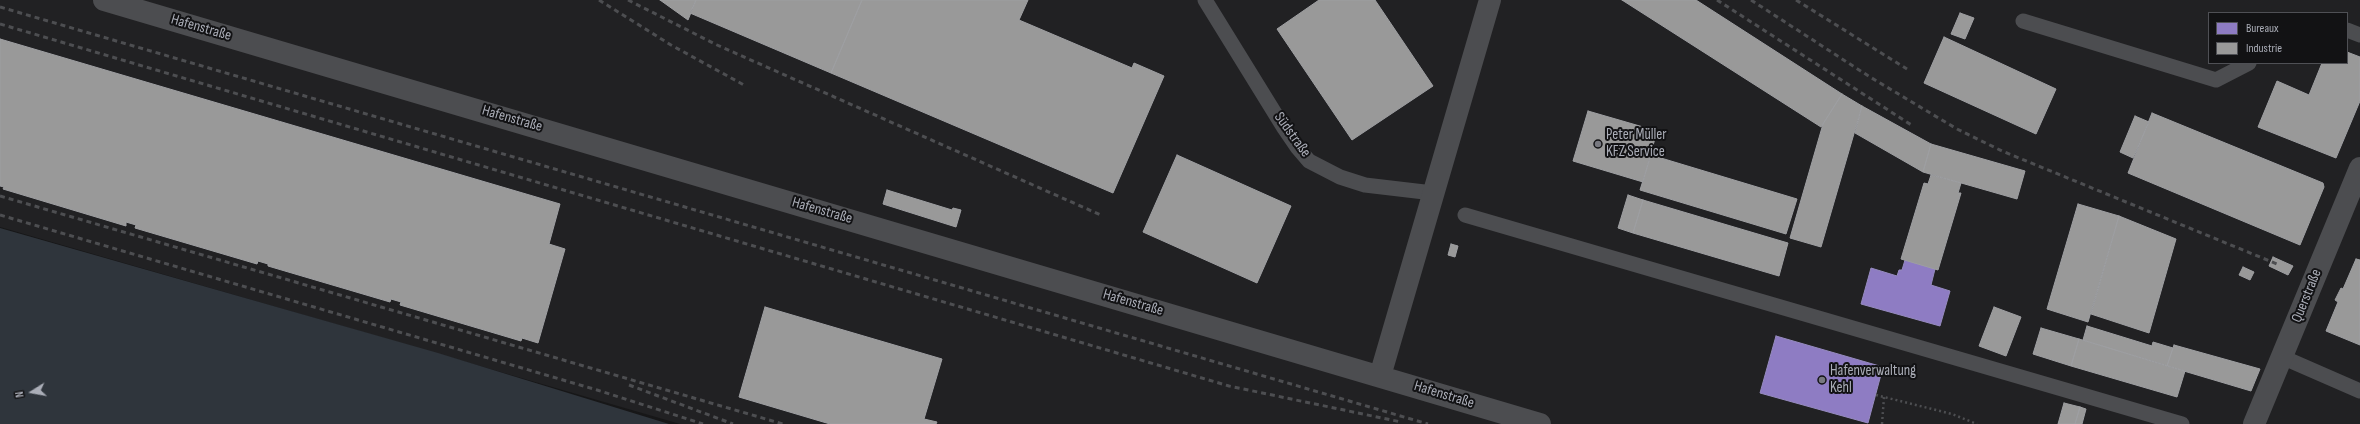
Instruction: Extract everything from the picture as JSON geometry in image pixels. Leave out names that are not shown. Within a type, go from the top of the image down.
[{"type":"street","name":"Hafenstraße","points":[[104,0],[1540,424]]},
{"type":"street","points":[[1380,376],[1490,0]]},
{"type":"street","name":"Querstraße","points":[[2254,424],[2360,168]]},
{"type":"lane","name":"Südstraße","points":[[1205,0],[1284,128],[1297,147],[1310,161],[1340,177],[1365,185],[1434,193]]},
{"type":"lane","points":[[2023,21],[2216,80],[2247,64]]},
{"type":"lane","points":[[2348,30],[2360,35]]},
{"type":"lane","points":[[1465,215],[2182,424]]},
{"type":"lane","points":[[2282,357],[2360,391]]},
{"type":"path","points":[[1876,395],[1952,414],[1977,424]]},
{"type":"path","points":[[1882,424],[1884,397]]},
{"type":"shaded area","points":[[0,0],[2360,0],[2360,424],[680,424],[0,227]]},
{"type":"shaded area","points":[[0,228],[438,353],[669,424],[0,424]]},
{"type":"building: Bureaux","points":[[1905,260],[1935,269],[1931,285],[1950,291],[1940,326],[1861,304],[1871,268],[1897,276],[1899,270],[1902,270]]},
{"type":"building: Bureaux","name":"Hafenverwaltung Kehl","points":[[1776,336],[1883,367],[1868,423],[1760,393]]},
{"type":"building: Industrie","points":[[660,0],[696,0],[688,20]]},
{"type":"building: Industrie","points":[[696,0],[862,0],[831,73],[690,13]]},
{"type":"building: Industrie","points":[[862,0],[1028,0],[1019,20],[1132,68],[1134,63],[1164,76],[1113,193],[831,73]]},
{"type":"building: Industrie","points":[[1319,0],[1375,0],[1433,86],[1352,140],[1277,29]]},
{"type":"building: Industrie","points":[[1622,0],[1696,0],[1842,94],[1821,127]]},
{"type":"building: Industrie","points":[[1960,13],[1974,18],[1965,39],[1951,34]]},
{"type":"building: Industrie","points":[[1944,37],[2056,89],[2036,134],[1924,83]]},
{"type":"building: Industrie","points":[[0,39],[560,204],[549,244],[565,249],[538,343],[522,338],[521,341],[400,305],[401,302],[391,299],[390,302],[268,266],[268,264],[258,261],[257,264],[135,228],[136,225],[126,222],[126,226],[3,189],[4,187],[0,186]]},
{"type":"building: Industrie","points":[[2348,52],[2360,57],[2360,101],[2336,158],[2258,127],[2277,81],[2309,95],[2322,64],[2348,64]]},
{"type":"building: Industrie","points":[[1842,94],[1862,106],[1821,247],[1790,238],[1823,124]]},
{"type":"building: Industrie","points":[[1862,106],[1931,144],[1923,172],[1855,133]]},
{"type":"building: Industrie","points":[[1588,111],[1657,131],[1643,182],[1573,161]]},
{"type":"building: Industrie","points":[[2152,113],[2323,183],[2324,187],[2300,245],[2128,173]]},
{"type":"building: Industrie","points":[[2135,116],[2149,122],[2133,158],[2120,152]]},
{"type":"building: Industrie","points":[[1931,144],[2025,171],[2017,199],[1923,172]]},
{"type":"building: Industrie","points":[[1177,155],[1291,206],[1257,283],[1143,232]]},
{"type":"building: Industrie","points":[[1651,155],[1797,199],[1786,234],[1640,190]]},
{"type":"building: Industrie","points":[[1931,175],[1961,183],[1958,193],[1961,193],[1938,270],[1901,259],[1924,183],[1928,184]]},
{"type":"building: Industrie","points":[[887,190],[952,210],[953,208],[961,210],[956,227],[883,204]]},
{"type":"building: Industrie","points":[[1628,195],[1643,200],[1633,233],[1618,228]]},
{"type":"building: Industrie","points":[[1643,200],[1788,243],[1779,276],[1633,233]]},
{"type":"building: Industrie","points":[[2078,204],[2119,216],[2088,322],[2047,309]]},
{"type":"building: Industrie","points":[[2119,216],[2176,239],[2149,333],[2091,314]]},
{"type":"building: Industrie","points":[[1451,244],[1458,246],[1455,257],[1448,255]]},
{"type":"building: Industrie","points":[[2273,257],[2293,266],[2288,275],[2269,266]]},
{"type":"building: Industrie","points":[[2356,259],[2360,260],[2360,345],[2326,331],[2338,302],[2335,300],[2341,288],[2343,289]]},
{"type":"building: Industrie","points":[[2243,267],[2254,272],[2250,280],[2239,275]]},
{"type":"building: Industrie","points":[[765,307],[942,359],[924,419],[937,422],[936,424],[830,424],[739,397]]},
{"type":"building: Industrie","points":[[1994,307],[2021,317],[2006,356],[1979,346]]},
{"type":"building: Industrie","points":[[2087,326],[2152,346],[2153,342],[2173,348],[2167,366],[2083,340]]},
{"type":"building: Industrie","points":[[2041,328],[2079,339],[2071,366],[2033,354]]},
{"type":"building: Industrie","points":[[2079,339],[2185,371],[2177,397],[2071,366]]},
{"type":"building: Industrie","points":[[2174,345],[2260,369],[2251,391],[2167,366]]},
{"type":"building: Industrie","points":[[2064,403],[2080,407],[2075,424],[2058,424]]},
{"type":"building: Industrie","points":[[2080,407],[2086,409],[2082,424],[2075,424]]},
{"type":"railway","points":[[599,0],[671,45],[744,85]]},
{"type":"railway","points":[[628,0],[717,45],[1103,216]]},
{"type":"railway","points":[[1717,0],[1913,126]]},
{"type":"railway","points":[[1751,0],[1870,77],[1957,129],[2002,151],[2277,264]]},
{"type":"railway","points":[[1796,0],[1907,69]]},
{"type":"railway","points":[[0,7],[1428,424]]},
{"type":"railway","points":[[0,24],[1229,386],[1401,422]]},
{"type":"railway","points":[[0,196],[783,424]]},
{"type":"railway","points":[[0,215],[597,390],[703,424]]},
{"type":"railway","points":[[629,385],[733,424]]},
{"type":"place","name":"Peter Müller KFZ Service","points":[[1598,144]]},
{"type":"place","name":"Hafenverwaltung Kehl","points":[[1822,380]]}]
